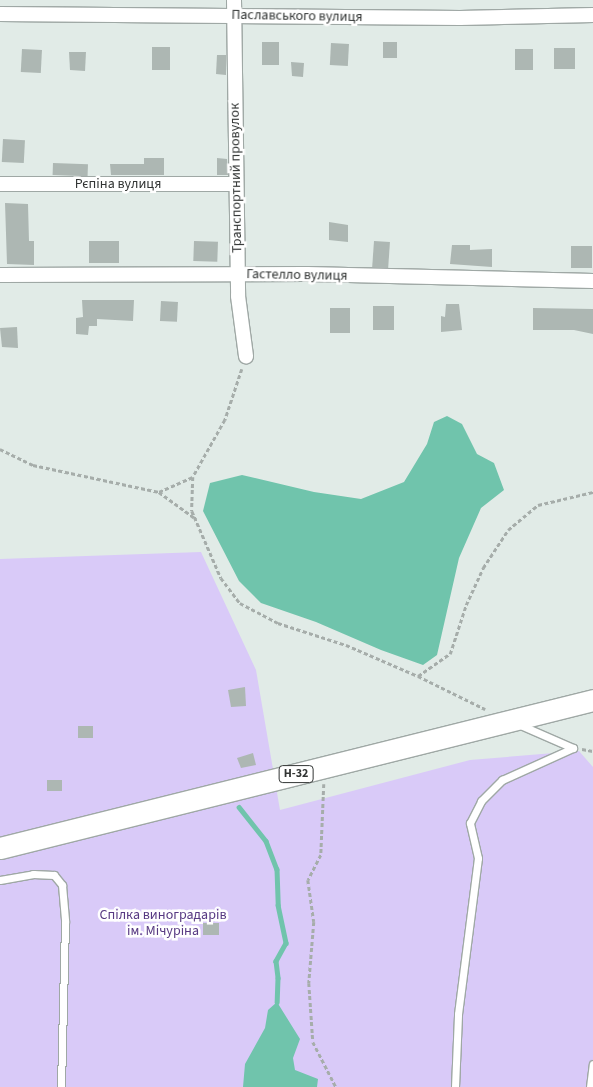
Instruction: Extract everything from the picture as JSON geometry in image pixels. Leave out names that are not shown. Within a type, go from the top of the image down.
[{"type":"main road","name":"Н-32","points":[[0,848],[593,700]]},
{"type":"street","name":"Транспортний провулок","points":[[234,0],[237,274],[246,356]]},
{"type":"street","name":"Паславського вулиця","points":[[0,14],[460,18],[593,15]]},
{"type":"street","name":"Рєпіна вулиця","points":[[0,184],[236,184]]},
{"type":"street","name":"Гастелло вулиця","points":[[0,275],[237,274],[593,281]]},
{"type":"lane","points":[[456,1087],[458,1014],[478,858],[470,823],[481,801],[502,780],[574,748],[510,721]]},
{"type":"lane","points":[[0,880],[33,874],[54,875],[62,885],[65,922],[61,1087]]},
{"type":"lane","points":[[590,1087],[593,1064]]},
{"type":"path","points":[[246,356],[226,420],[194,477],[192,511],[222,578],[240,603],[278,623],[346,645],[418,676],[510,721]]},
{"type":"path","points":[[0,449],[33,465],[158,492],[196,520]]},
{"type":"path","points":[[158,492],[194,477]]},
{"type":"path","points":[[418,676],[450,654],[466,605],[482,568],[508,530],[538,504],[593,492]]},
{"type":"path","points":[[324,767],[325,812],[321,856],[308,880],[314,922],[309,983],[313,1042],[336,1087]]},
{"type":"green space","name":"Спілка виноградарів ім. Мічуріна","points":[[201,552],[256,670],[280,810],[470,760],[579,751],[593,767],[593,1063],[589,1087],[0,1087],[0,559]]},
{"type":"shaded area","points":[[447,416],[462,424],[477,454],[494,463],[504,490],[481,508],[459,558],[437,655],[423,665],[381,650],[316,622],[261,603],[239,581],[203,511],[210,483],[242,475],[314,492],[361,499],[404,482],[427,444],[434,422]]},
{"type":"shaded area","points":[[277,1002],[300,1039],[293,1058],[295,1070],[318,1079],[317,1087],[243,1087],[245,1064],[265,1028],[268,1010]]},
{"type":"building","points":[[262,42],[279,42],[279,65],[262,65]]},
{"type":"building","points":[[383,42],[397,42],[397,58],[383,58]]},
{"type":"building","points":[[331,43],[349,44],[348,66],[330,65]]},
{"type":"building","points":[[152,47],[170,47],[170,70],[152,70]]},
{"type":"building","points":[[554,48],[575,48],[575,69],[554,69]]},
{"type":"building","points":[[22,49],[42,50],[41,73],[21,72]]},
{"type":"building","points":[[515,49],[533,49],[533,70],[515,70]]},
{"type":"building","points":[[69,52],[86,52],[85,71],[70,70]]},
{"type":"building","points":[[217,55],[226,55],[226,75],[216,74]]},
{"type":"building","points":[[291,62],[304,63],[303,77],[292,76]]},
{"type":"building","points":[[3,139],[25,140],[24,163],[2,162]]},
{"type":"building","points":[[144,158],[164,158],[164,175],[111,175],[110,164],[144,164]]},
{"type":"building","points":[[217,158],[227,159],[228,175],[217,175]]},
{"type":"building","points":[[53,163],[88,164],[88,176],[53,175]]},
{"type":"building","points":[[5,203],[28,204],[29,241],[34,241],[34,265],[7,264]]},
{"type":"building","points":[[329,222],[348,225],[348,242],[329,240]]},
{"type":"building","points":[[89,241],[119,241],[119,263],[89,263]]},
{"type":"building","points":[[194,241],[218,242],[217,262],[193,261]]},
{"type":"building","points":[[374,241],[390,242],[388,268],[372,267]]},
{"type":"building","points":[[452,245],[470,245],[470,250],[492,249],[492,267],[450,264]]},
{"type":"building","points":[[571,246],[592,246],[592,268],[571,268]]},
{"type":"building","points":[[82,300],[134,300],[133,321],[97,319],[97,326],[89,326],[88,335],[76,334],[76,318],[83,317]]},
{"type":"building","points":[[161,301],[178,302],[177,322],[160,321]]},
{"type":"building","points":[[446,304],[459,304],[462,330],[441,332],[441,316],[445,317]]},
{"type":"building","points":[[373,306],[394,306],[394,330],[373,330]]},
{"type":"building","points":[[330,308],[350,308],[350,333],[330,333]]},
{"type":"building","points":[[533,308],[593,309],[593,334],[574,330],[533,330]]},
{"type":"building","points":[[17,327],[18,348],[2,347],[0,328]]},
{"type":"building","points":[[245,687],[246,706],[231,707],[228,690]]},
{"type":"building","points":[[78,726],[93,726],[93,738],[78,738]]},
{"type":"building","points":[[253,753],[256,765],[241,768],[237,758]]},
{"type":"building","points":[[47,780],[62,780],[62,791],[47,791]]},
{"type":"building","points":[[203,923],[219,923],[219,935],[203,935]]},
{"type":"waterway","points":[[239,807],[266,841],[277,869],[278,905],[286,943],[276,961],[278,978],[277,1002]]}]
